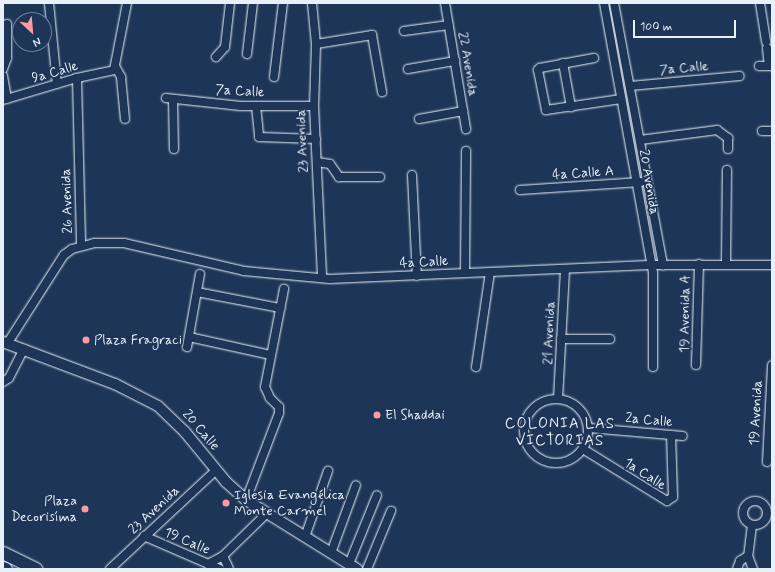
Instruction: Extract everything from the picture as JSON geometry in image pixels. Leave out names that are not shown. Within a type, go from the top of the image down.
[{"type":"highway","points":[[3,553],[36,569]]},
{"type":"main road","name":"20 Calle","points":[[5,343],[115,384],[158,406],[181,427],[216,470],[246,500],[266,514],[353,567]]},
{"type":"street","points":[[49,3],[57,84]]},
{"type":"street","points":[[125,119],[121,77],[114,68],[127,3]]},
{"type":"street","points":[[216,57],[224,47],[230,3],[234,3]]},
{"type":"street","points":[[247,54],[254,3]]},
{"type":"street","points":[[274,78],[283,3]]},
{"type":"street","name":"23 Avenida","points":[[312,3],[316,44],[314,106],[322,278]]},
{"type":"street","name":"22 Avenida","points":[[445,3],[466,129]]},
{"type":"street","name":"20 Avenida","points":[[604,3],[650,265],[653,273],[653,367]]},
{"type":"street","name":"20 Avenida","points":[[614,3],[663,265]]},
{"type":"street","points":[[759,66],[770,66],[760,3]]},
{"type":"street","points":[[3,69],[7,58],[7,24]]},
{"type":"street","points":[[404,31],[449,25]]},
{"type":"street","points":[[316,44],[372,34],[382,92]]},
{"type":"street","points":[[594,58],[563,63],[540,68],[538,70],[546,110],[621,99]]},
{"type":"street","points":[[408,69],[455,61]]},
{"type":"street","points":[[563,63],[571,107]]},
{"type":"street","name":"9a Calle","points":[[5,100],[114,68]]},
{"type":"street","points":[[3,76],[5,100]]},
{"type":"street","name":"7a Calle","points":[[630,86],[740,76]]},
{"type":"street","name":"26 Avenida","points":[[5,343],[64,255],[81,246],[77,78]]},
{"type":"street","name":"7a Calle","points":[[174,149],[169,99],[256,106],[314,106]]},
{"type":"street","points":[[256,106],[259,138],[316,139]]},
{"type":"street","points":[[419,119],[463,111]]},
{"type":"street","points":[[640,140],[717,130],[728,138],[728,149]]},
{"type":"street","points":[[762,131],[772,131]]},
{"type":"street","points":[[466,150],[466,273]]},
{"type":"street","points":[[317,162],[330,164],[339,178],[380,177]]},
{"type":"street","points":[[726,264],[727,170]]},
{"type":"street","points":[[412,175],[417,276]]},
{"type":"street","name":"4a Calle A","points":[[520,190],[648,182]]},
{"type":"street","name":"4a Calle","points":[[81,246],[94,243],[124,243],[244,271],[322,278],[417,276],[650,265],[772,265]]},
{"type":"street","name":"19 Avenida A","points":[[696,365],[699,264]]},
{"type":"street","name":"21 Avenida","points":[[558,399],[565,269]]},
{"type":"street","points":[[476,367],[490,272]]},
{"type":"street","points":[[187,347],[200,274]]},
{"type":"street","points":[[246,500],[279,413],[279,407],[270,398],[265,386],[284,289]]},
{"type":"street","points":[[197,292],[280,308]]},
{"type":"street","points":[[188,337],[270,355]]},
{"type":"street","points":[[561,339],[610,339]]},
{"type":"street","points":[[3,382],[9,378],[24,349]]},
{"type":"street","name":"19 Avenida","points":[[767,462],[772,365]]},
{"type":"street","points":[[558,399],[576,406],[585,416],[588,428],[583,449],[565,462],[550,463],[536,457],[527,446],[523,431],[527,417],[537,405],[558,399]]},
{"type":"street","name":"2a Calle","points":[[588,428],[683,436]]},
{"type":"street","name":"1a Calle","points":[[583,449],[664,501],[673,496],[671,435]]},
{"type":"street","name":"23 Avenida","points":[[110,569],[216,470]]},
{"type":"street","points":[[304,537],[328,471]]},
{"type":"street","points":[[331,553],[356,485]]},
{"type":"street","points":[[353,567],[377,495]]},
{"type":"street","points":[[367,569],[391,512]]},
{"type":"street","points":[[208,564],[224,556],[266,514]]},
{"type":"street","points":[[752,525],[748,556],[753,569]]},
{"type":"street","name":"19 Calle","points":[[144,536],[220,569]]},
{"type":"street","points":[[224,556],[229,569]]},
{"type":"street","points":[[737,569],[740,561],[748,556]]},
{"type":"place","name":"Plaza Fragraci","points":[[86,340]]},
{"type":"place","name":"El Shaddai","points":[[377,415]]},
{"type":"place","name":"Iglesia Evangélica Monte Carmel","points":[[226,503]]},
{"type":"place","name":"Plaza Decorisíma","points":[[85,509]]},
{"type":"district","name":"COLONIA LAS VICTORIAS","points":[[560,432]]}]
